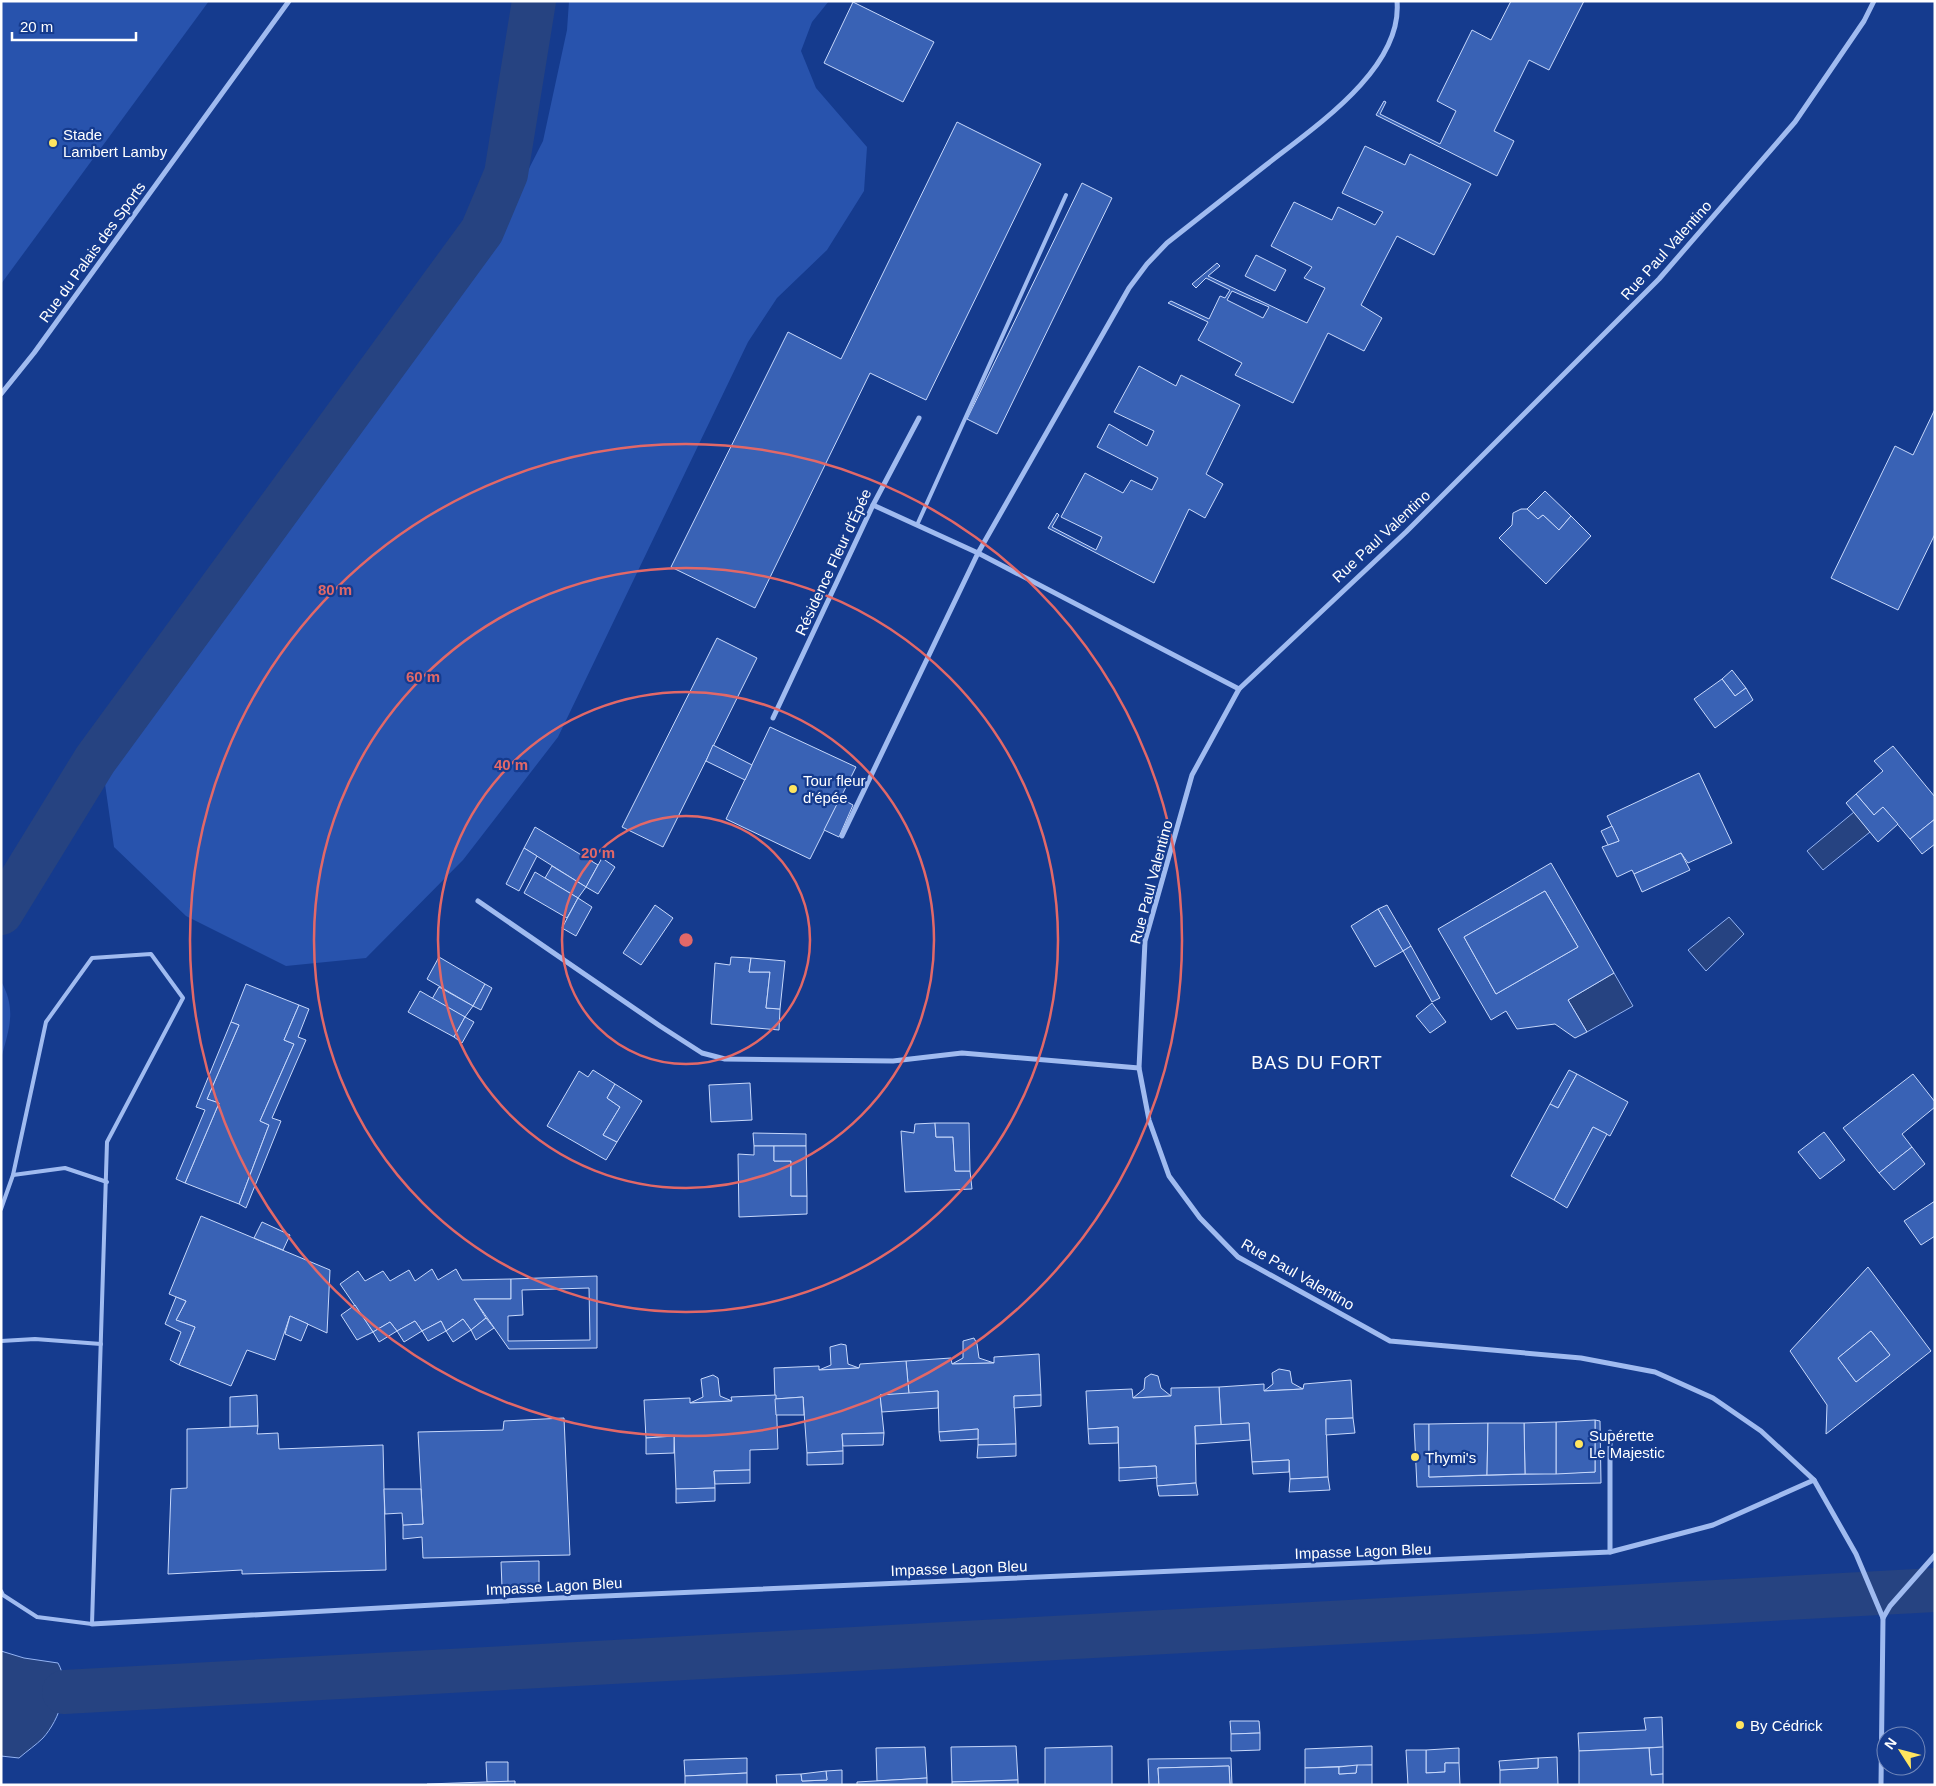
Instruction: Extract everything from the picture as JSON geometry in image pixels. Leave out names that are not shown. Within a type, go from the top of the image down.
[{"type":"street","name":"Rue du Palais des Sports","points":[[1,394],[34,353],[289,1]]},
{"type":"street","points":[[842,836],[978,553],[1129,288],[1147,264],[1167,243],[1341,105],[1370,73],[1388,46],[1399,17],[1397,1]]},
{"type":"street","name":"Rue Paul Valentino","points":[[1874,1],[1864,21],[1795,122],[1659,279],[1406,532],[1240,689],[1192,776],[1146,941],[1139,1068],[1149,1120],[1170,1176],[1200,1218],[1238,1257],[1390,1341],[1581,1358],[1655,1372],[1713,1398],[1761,1431],[1814,1480],[1856,1554],[1883,1618]]},
{"type":"street","name":"Résidence Fleur d'Épée","points":[[773,718],[873,505],[918,418]]},
{"type":"street","points":[[873,505],[978,553],[1240,689]]},
{"type":"street","points":[[478,901],[702,1053],[725,1060],[893,1061],[962,1053],[1139,1068]]},
{"type":"street","points":[[1610,1432],[1610,1552]]},
{"type":"street","name":"Impasse Lagon Bleu","points":[[92,1624],[568,1598],[1610,1552],[1712,1525],[1814,1480]]},
{"type":"street","points":[[1881,1785],[1883,1618],[1890,1606],[1923,1566],[1935,1556]]},
{"type":"lane","points":[[916,525],[1066,195]]},
{"type":"lane","points":[[1,1209],[13,1175],[46,1022],[92,958],[151,954],[183,998],[107,1142],[92,1624],[37,1617],[3,1595],[1,1591]]},
{"type":"lane","points":[[13,1175],[65,1168],[107,1182]]},
{"type":"lane","points":[[1,1341],[35,1339],[101,1344]]},
{"type":"shaded area","name":"Stade Lambert Lamby","points":[[1,1],[209,1],[1,284]]},
{"type":"shaded area","points":[[569,1],[829,1],[812,22],[801,51],[816,88],[867,147],[864,191],[827,250],[777,298],[748,342],[558,737],[463,860],[366,958],[286,966],[186,916],[114,847],[104,777],[127,722],[509,208],[543,141],[567,30]]},
{"type":"shaded area","points":[[1854,812],[1870,832],[1823,870],[1807,851]]},
{"type":"shaded area","points":[[1729,917],[1744,934],[1706,971],[1688,950]]},
{"type":"shaded area","points":[[1614,973],[1633,1006],[1587,1032],[1568,1000]]},
{"type":"shaded area","points":[[1,981],[9,1001],[10,1020],[1,1059]]},
{"type":"shaded area","points":[[1,1651],[24,1658],[58,1663],[64,1682],[62,1702],[54,1722],[43,1738],[19,1758],[1,1756]]},
{"type":"building","points":[[1511,1],[1584,1],[1549,70],[1529,60],[1494,131],[1514,141],[1497,176],[1376,115],[1384,101],[1386,102],[1380,114],[1440,144],[1456,111],[1437,101],[1472,30],[1491,40]]},
{"type":"building","points":[[853,2],[934,42],[903,102],[824,63]]},
{"type":"building","points":[[957,122],[1041,164],[926,400],[870,373],[755,608],[671,567],[788,332],[841,359]]},
{"type":"building","points":[[1365,146],[1405,165],[1410,154],[1471,184],[1434,255],[1397,236],[1361,305],[1382,318],[1364,351],[1328,333],[1293,403],[1235,375],[1242,363],[1198,340],[1208,322],[1168,303],[1171,301],[1209,319],[1220,296],[1225,298],[1230,290],[1206,278],[1196,288],[1192,284],[1217,263],[1220,266],[1208,276],[1307,323],[1325,288],[1304,278],[1312,267],[1271,246],[1294,202],[1332,220],[1338,207],[1375,225],[1383,212],[1342,193]],"holes":[[[1232,291],[1269,307],[1263,318],[1227,300]]]},
{"type":"building","points":[[1082,183],[1112,198],[997,434],[967,419]]},
{"type":"building","points":[[1256,255],[1286,270],[1275,291],[1245,276]]},
{"type":"building","points":[[1139,366],[1176,386],[1181,375],[1240,405],[1206,474],[1223,484],[1205,518],[1189,509],[1154,583],[1048,528],[1057,513],[1059,515],[1052,527],[1096,550],[1102,537],[1061,517],[1085,473],[1123,493],[1131,480],[1152,490],[1158,478],[1097,447],[1109,424],[1147,446],[1154,431],[1114,412]]},
{"type":"building","points":[[1935,409],[1935,534],[1898,610],[1831,578],[1895,446],[1913,455]]},
{"type":"building","points":[[1545,491],[1571,516],[1559,530],[1543,515],[1538,519],[1527,509]]},
{"type":"building","points":[[1521,509],[1527,509],[1538,519],[1543,515],[1559,530],[1571,516],[1591,536],[1546,584],[1499,538],[1512,525],[1513,513]]},
{"type":"building","points":[[717,638],[757,658],[663,847],[622,827]]},
{"type":"building","points":[[1732,670],[1746,688],[1735,696],[1722,679]]},
{"type":"building","points":[[1722,679],[1735,696],[1746,688],[1753,700],[1715,728],[1694,699]]},
{"type":"building","name":"Tour fleur d'épée","points":[[770,727],[856,767],[810,859],[726,819]]},
{"type":"building","points":[[713,745],[752,765],[745,780],[706,761]]},
{"type":"building","points":[[1893,746],[1935,797],[1935,819],[1910,839],[1883,807],[1874,815],[1856,794],[1883,771],[1874,761]]},
{"type":"building","points":[[1699,773],[1732,843],[1688,863],[1681,853],[1634,874],[1632,870],[1617,877],[1602,847],[1619,841],[1607,816]]},
{"type":"building","points":[[1856,794],[1874,815],[1883,807],[1898,824],[1878,842],[1846,803]]},
{"type":"building","points":[[840,798],[853,805],[839,837],[824,830]]},
{"type":"building","points":[[1935,819],[1935,844],[1922,854],[1910,839]]},
{"type":"building","points":[[1612,826],[1619,841],[1608,845],[1601,831]]},
{"type":"building","points":[[535,827],[598,865],[586,887],[524,848]]},
{"type":"building","points":[[524,848],[537,856],[519,891],[506,884]]},
{"type":"building","points":[[1681,853],[1690,870],[1642,892],[1634,874]]},
{"type":"building","points":[[602,858],[615,867],[598,894],[586,887]]},
{"type":"building","points":[[1551,863],[1614,973],[1568,1000],[1587,1032],[1575,1038],[1555,1024],[1517,1029],[1506,1011],[1491,1020],[1438,929]],"holes":[[[1545,891],[1578,947],[1496,994],[1464,937]]]},
{"type":"building","points":[[552,866],[586,887],[578,898],[545,878]]},
{"type":"building","points":[[535,872],[578,898],[567,918],[524,893]]},
{"type":"building","points":[[1545,891],[1578,947],[1496,994],[1464,937]]},
{"type":"building","points":[[578,898],[592,907],[576,936],[562,928]]},
{"type":"building","points":[[655,905],[673,918],[641,965],[623,953]]},
{"type":"building","points":[[1387,905],[1411,946],[1403,951],[1378,909]]},
{"type":"building","points":[[1378,909],[1403,951],[1375,967],[1351,926]]},
{"type":"building","points":[[1411,946],[1440,998],[1432,1002],[1403,951]]},
{"type":"building","points":[[439,957],[485,984],[473,1006],[427,979]]},
{"type":"building","points":[[731,957],[751,958],[749,972],[770,972],[766,1008],[780,1009],[779,1030],[711,1024],[715,963],[730,965]]},
{"type":"building","points":[[751,958],[785,961],[780,1009],[766,1008],[770,972],[749,972]]},
{"type":"building","points":[[246,984],[299,1005],[284,1040],[294,1044],[260,1121],[269,1125],[239,1204],[185,1183],[219,1103],[207,1099],[239,1025],[231,1022]]},
{"type":"building","points":[[485,984],[492,988],[481,1010],[473,1006]]},
{"type":"building","points":[[439,987],[473,1006],[465,1017],[432,999]]},
{"type":"building","points":[[420,991],[465,1017],[454,1037],[408,1012]]},
{"type":"building","points":[[1432,1003],[1446,1022],[1430,1033],[1416,1016]]},
{"type":"building","points":[[299,1005],[309,1009],[298,1037],[306,1040],[272,1118],[281,1121],[246,1208],[239,1204],[269,1125],[260,1121],[294,1044],[284,1040]]},
{"type":"building","points":[[465,1017],[474,1022],[462,1043],[454,1037]]},
{"type":"building","points":[[231,1022],[239,1025],[207,1099],[219,1103],[185,1183],[176,1179],[205,1110],[196,1107]]},
{"type":"building","points":[[593,1070],[615,1084],[607,1098],[620,1107],[603,1135],[617,1142],[606,1160],[547,1126],[579,1071],[588,1077]]},
{"type":"building","points":[[1569,1070],[1577,1074],[1558,1108],[1550,1104]]},
{"type":"building","points":[[1577,1074],[1628,1102],[1610,1136],[1593,1127],[1554,1200],[1511,1176],[1550,1104],[1558,1108]]},
{"type":"building","points":[[1913,1074],[1935,1102],[1935,1107],[1902,1134],[1912,1147],[1879,1173],[1843,1128]]},
{"type":"building","points":[[750,1083],[752,1120],[711,1122],[709,1085]]},
{"type":"building","points":[[615,1084],[642,1101],[617,1142],[603,1135],[620,1107],[607,1098]]},
{"type":"building","points":[[935,1123],[936,1137],[953,1137],[955,1171],[970,1171],[972,1189],[905,1192],[901,1131],[914,1133],[915,1124]]},
{"type":"building","points":[[935,1123],[969,1123],[970,1171],[955,1171],[953,1137],[936,1137]]},
{"type":"building","points":[[1593,1127],[1607,1134],[1567,1208],[1554,1200]]},
{"type":"building","points":[[1824,1132],[1845,1160],[1820,1179],[1798,1152]]},
{"type":"building","points":[[753,1133],[806,1134],[806,1146],[754,1146]]},
{"type":"building","points":[[754,1146],[774,1146],[774,1161],[791,1161],[791,1196],[807,1196],[807,1214],[739,1217],[738,1154],[754,1155]]},
{"type":"building","points":[[774,1146],[806,1146],[807,1196],[791,1196],[791,1161],[774,1161]]},
{"type":"building","points":[[1912,1147],[1925,1164],[1894,1190],[1879,1173]]},
{"type":"building","points":[[1935,1201],[1935,1236],[1921,1245],[1904,1221]]},
{"type":"building","points":[[201,1216],[330,1270],[327,1333],[290,1316],[275,1360],[247,1350],[231,1386],[179,1365],[195,1327],[176,1320],[186,1301],[169,1294]]},
{"type":"building","points":[[262,1222],[290,1235],[283,1250],[254,1238]]},
{"type":"building","points":[[1868,1267],[1931,1351],[1826,1434],[1827,1405],[1790,1351]],"holes":[[[1871,1331],[1890,1355],[1856,1382],[1838,1358]]]},
{"type":"building","points":[[432,1269],[438,1280],[456,1269],[462,1280],[511,1279],[511,1299],[474,1299],[486,1318],[471,1330],[463,1319],[446,1331],[441,1321],[422,1331],[415,1321],[397,1331],[390,1322],[373,1332],[340,1284],[358,1271],[365,1281],[383,1271],[390,1281],[409,1270],[415,1281]]},
{"type":"building","points":[[597,1276],[597,1348],[509,1349],[474,1299],[511,1299],[511,1279]],"holes":[[[589,1288],[590,1340],[508,1341],[508,1316],[523,1315],[522,1290]]]},
{"type":"building","points":[[176,1297],[186,1301],[176,1320],[195,1327],[179,1365],[170,1360],[181,1332],[165,1324]]},
{"type":"building","points":[[355,1305],[373,1332],[357,1340],[341,1315]]},
{"type":"building","points":[[290,1316],[308,1324],[301,1341],[285,1334]]},
{"type":"building","points":[[486,1318],[494,1328],[476,1340],[471,1330]]},
{"type":"building","points":[[463,1319],[471,1330],[453,1342],[446,1331]]},
{"type":"building","points":[[415,1321],[422,1331],[404,1342],[397,1331]]},
{"type":"building","points":[[441,1321],[446,1331],[428,1341],[422,1331]]},
{"type":"building","points":[[390,1322],[397,1331],[379,1342],[373,1332]]},
{"type":"building","points":[[1871,1331],[1890,1355],[1856,1382],[1838,1358]]},
{"type":"building","points":[[974,1338],[979,1358],[994,1363],[952,1364],[963,1358],[963,1341]]},
{"type":"building","points":[[841,1344],[846,1345],[848,1364],[859,1368],[819,1370],[831,1365],[830,1347]]},
{"type":"building","points":[[1039,1354],[1041,1395],[1014,1396],[1016,1444],[978,1445],[978,1429],[939,1432],[938,1391],[909,1394],[906,1361],[951,1358],[952,1364],[994,1363],[994,1357]]},
{"type":"building","points":[[906,1361],[909,1394],[880,1395],[884,1433],[842,1434],[843,1451],[807,1453],[803,1397],[775,1399],[774,1368],[819,1366],[819,1370],[859,1368],[860,1364]]},
{"type":"building","points":[[1279,1369],[1290,1371],[1292,1383],[1303,1389],[1264,1391],[1273,1384],[1272,1373]]},
{"type":"building","points":[[1151,1374],[1158,1376],[1161,1388],[1171,1396],[1133,1398],[1144,1389],[1145,1378]]},
{"type":"building","points":[[713,1375],[718,1378],[720,1396],[732,1401],[690,1403],[703,1397],[701,1379]]},
{"type":"building","points":[[1351,1380],[1353,1418],[1326,1419],[1328,1477],[1290,1479],[1289,1460],[1252,1462],[1249,1423],[1221,1425],[1219,1387],[1264,1384],[1264,1391],[1303,1389],[1304,1384]]},
{"type":"building","points":[[1219,1387],[1221,1425],[1195,1426],[1196,1483],[1157,1486],[1156,1466],[1119,1468],[1118,1427],[1088,1429],[1086,1391],[1132,1389],[1133,1398],[1171,1396],[1171,1388]]},
{"type":"building","points":[[938,1391],[938,1408],[882,1412],[880,1395]]},
{"type":"building","points":[[257,1395],[258,1426],[230,1427],[230,1397]]},
{"type":"building","points":[[776,1395],[778,1449],[750,1450],[750,1470],[714,1471],[715,1488],[676,1489],[674,1436],[646,1438],[644,1400],[690,1398],[690,1403],[732,1401],[731,1397]]},
{"type":"building","points":[[1041,1395],[1041,1406],[1014,1408],[1014,1396]]},
{"type":"building","points":[[803,1397],[804,1415],[776,1415],[775,1399]]},
{"type":"building","points":[[564,1418],[570,1555],[423,1558],[422,1537],[403,1539],[403,1525],[423,1524],[418,1432],[503,1430],[504,1421]]},
{"type":"building","points":[[1353,1418],[1355,1433],[1326,1435],[1326,1419]]},
{"type":"building","points":[[1595,1420],[1600,1421],[1601,1483],[1417,1487],[1414,1424],[1429,1424],[1429,1477],[1595,1472]]},
{"type":"building","points":[[1595,1420],[1595,1472],[1556,1474],[1556,1422]]},
{"type":"building","points":[[1556,1422],[1556,1474],[1525,1474],[1524,1423]]},
{"type":"building","points":[[1249,1423],[1250,1440],[1196,1444],[1195,1426]]},
{"type":"building","points":[[1488,1423],[1487,1475],[1429,1477],[1429,1424]]},
{"type":"building","points":[[1488,1423],[1524,1423],[1525,1474],[1487,1475]]},
{"type":"building","points":[[258,1426],[257,1434],[278,1433],[279,1449],[383,1445],[386,1570],[242,1574],[242,1570],[168,1574],[171,1489],[187,1488],[187,1429]]},
{"type":"building","points":[[1118,1427],[1118,1443],[1089,1444],[1088,1429]]},
{"type":"building","points":[[978,1429],[978,1439],[940,1441],[939,1432]]},
{"type":"building","points":[[884,1433],[883,1445],[843,1446],[842,1434]]},
{"type":"building","points":[[674,1436],[674,1453],[646,1454],[646,1438]]},
{"type":"building","points":[[1016,1444],[1016,1456],[977,1458],[978,1445]]},
{"type":"building","points":[[843,1451],[843,1464],[807,1465],[807,1453]]},
{"type":"building","points":[[1289,1460],[1289,1472],[1253,1474],[1252,1462]]},
{"type":"building","points":[[1156,1466],[1157,1478],[1119,1481],[1119,1468]]},
{"type":"building","points":[[750,1470],[750,1483],[715,1484],[714,1471]]},
{"type":"building","points":[[1328,1477],[1330,1490],[1289,1492],[1290,1479]]},
{"type":"building","points":[[1196,1483],[1198,1495],[1159,1496],[1157,1486]]},
{"type":"building","points":[[715,1488],[715,1501],[676,1503],[676,1489]]},
{"type":"building","points":[[384,1489],[421,1489],[423,1524],[403,1525],[402,1513],[385,1514]]},
{"type":"building","points":[[539,1561],[539,1586],[502,1587],[501,1562]]},
{"type":"building","points":[[1662,1717],[1663,1747],[1579,1751],[1578,1733],[1646,1730],[1644,1718]]},
{"type":"building","points":[[1230,1721],[1259,1721],[1260,1733],[1231,1734]]},
{"type":"building","points":[[1260,1733],[1260,1750],[1231,1751],[1231,1734]]},
{"type":"building","points":[[1016,1746],[1018,1780],[952,1782],[951,1747]]},
{"type":"building","points":[[1112,1746],[1112,1785],[1045,1785],[1045,1748]]},
{"type":"building","points":[[1372,1746],[1372,1765],[1305,1768],[1305,1749]]},
{"type":"building","points":[[925,1747],[927,1778],[877,1781],[876,1748]]},
{"type":"building","points":[[1663,1747],[1663,1774],[1651,1775],[1649,1748]]},
{"type":"building","points":[[1459,1748],[1459,1763],[1445,1763],[1445,1772],[1426,1773],[1426,1750]]},
{"type":"building","points":[[1649,1748],[1651,1775],[1663,1774],[1663,1785],[1579,1785],[1579,1751]]},
{"type":"building","points":[[1406,1750],[1426,1750],[1426,1773],[1445,1772],[1445,1763],[1459,1763],[1460,1785],[1408,1785]]},
{"type":"building","points":[[1557,1757],[1558,1785],[1500,1785],[1500,1770],[1538,1768],[1538,1758]]},
{"type":"building","points":[[747,1758],[747,1773],[685,1776],[684,1760]]},
{"type":"building","points":[[1231,1758],[1232,1785],[1230,1785],[1229,1766],[1158,1768],[1159,1785],[1149,1785],[1148,1759]]},
{"type":"building","points":[[1538,1758],[1538,1768],[1500,1770],[1499,1761]]},
{"type":"building","points":[[486,1762],[508,1762],[508,1782],[487,1782]]},
{"type":"building","points":[[1357,1765],[1372,1765],[1372,1785],[1305,1785],[1305,1768],[1339,1767],[1339,1774],[1356,1773]]},
{"type":"building","points":[[1357,1765],[1356,1773],[1339,1774],[1339,1767]]},
{"type":"building","points":[[1229,1766],[1230,1785],[1159,1785],[1158,1768]]},
{"type":"building","points":[[842,1770],[842,1785],[777,1785],[776,1775],[801,1774],[802,1781],[827,1780],[826,1771]]},
{"type":"building","points":[[826,1771],[827,1780],[802,1781],[801,1774]]},
{"type":"building","points":[[747,1773],[747,1785],[685,1785],[685,1776]]},
{"type":"building","points":[[927,1778],[927,1785],[857,1785],[857,1782]]},
{"type":"building","points":[[1018,1780],[1018,1785],[952,1785],[952,1782]]},
{"type":"building","points":[[515,1781],[515,1785],[427,1785],[427,1784]]},
{"type":"waterway","points":[[1,913],[95,760],[482,231],[506,174],[534,1]]},
{"type":"waterway","points":[[64,1692],[1935,1590]]},
{"type":"place","name":"Stade Lambert Lamby","points":[[53,143]]},
{"type":"place","name":"Tour fleur d'épée","points":[[793,789]]},
{"type":"place","name":"Supérette Le Majestic","points":[[1579,1444]]},
{"type":"place","name":"Thymi's","points":[[1415,1457]]},
{"type":"place","name":"By Cédrick","points":[[1740,1725]]},
{"type":"district","name":"BAS DU FORT","points":[[1317,1063]]}]
